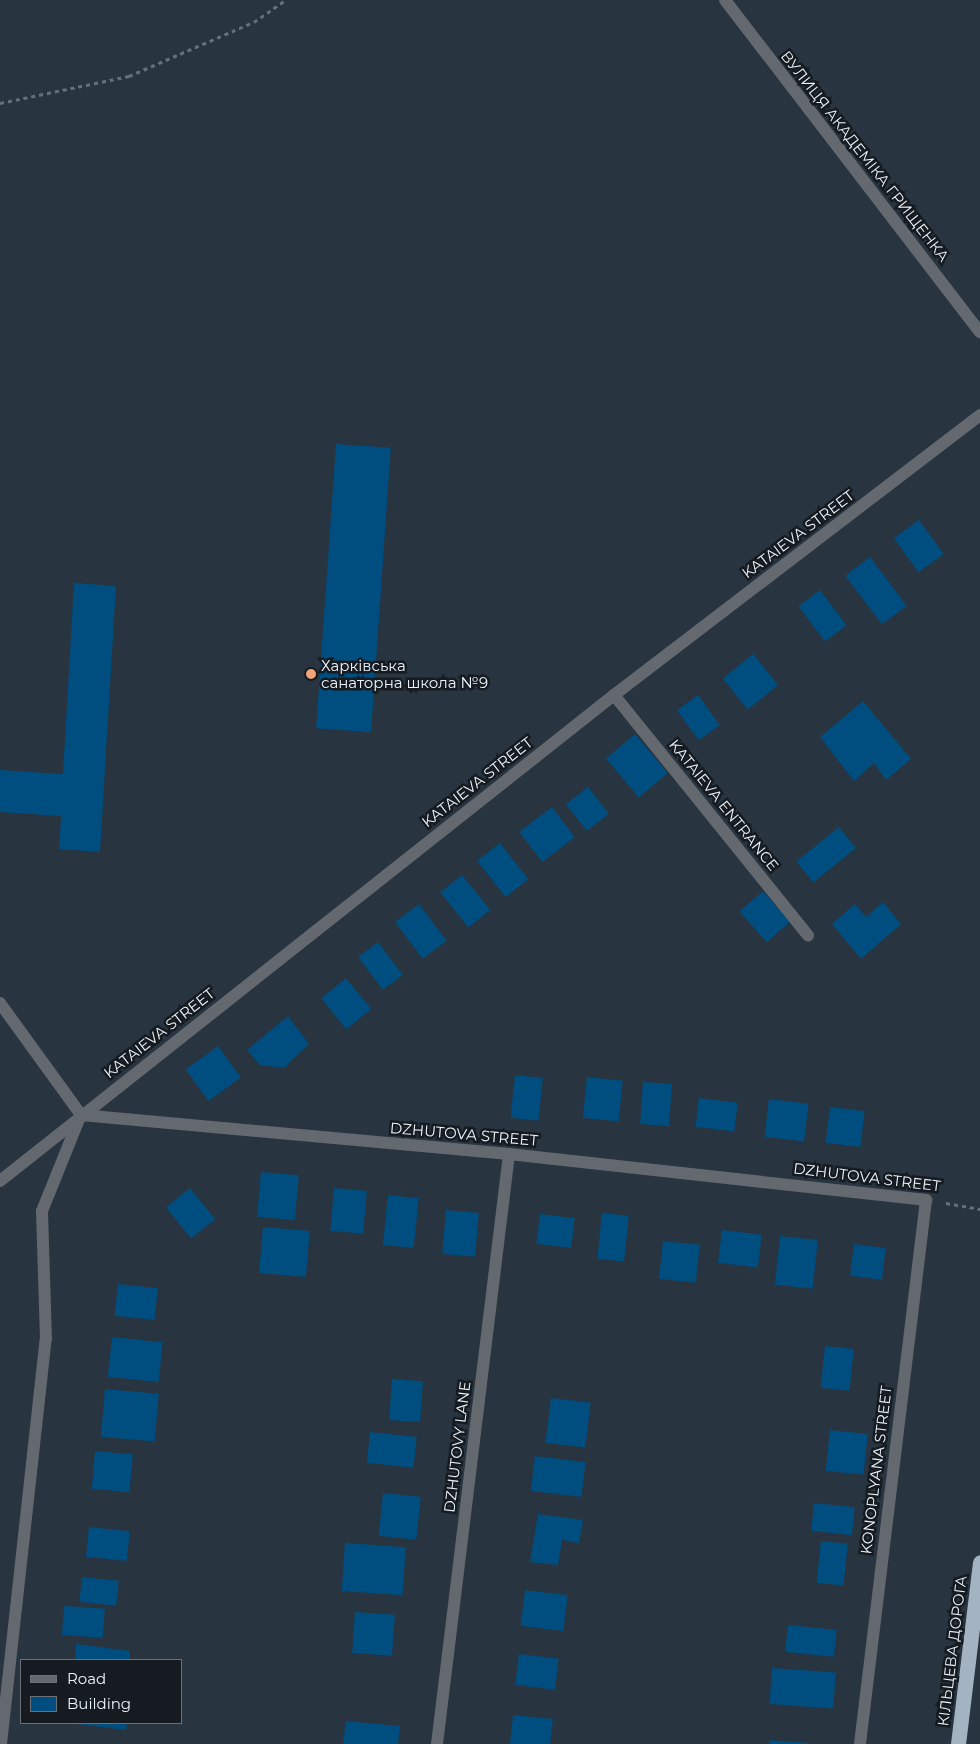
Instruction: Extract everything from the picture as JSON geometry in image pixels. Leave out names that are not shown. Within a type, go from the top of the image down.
[{"type":"highway","name":"КІЛЬЦЕВА ДОРОГА","points":[[958,1744],[980,1562]]},
{"type":"street","name":"ВУЛИЦЯ АКАДЕМІКА ГРИЩЕНКА","points":[[725,0],[980,332]]},
{"type":"street","name":"KATAIEVA STREET","points":[[0,1181],[614,695],[980,415]]},
{"type":"street","name":"KATAIEVA ENTRANCE","points":[[614,695],[808,935]]},
{"type":"street","points":[[0,1003],[81,1115],[42,1211],[46,1339],[1,1744]]},
{"type":"street","name":"DZHUTOVA STREET","points":[[81,1115],[509,1154],[926,1200]]},
{"type":"street","name":"DZHUTOVY LANE","points":[[437,1744],[509,1154]]},
{"type":"street","name":"KONOPLYANA STREET","points":[[860,1744],[926,1200]]},
{"type":"path","points":[[0,103],[129,76],[254,22],[285,0]]},
{"type":"path","name":"DZHUTOVA STREET","points":[[926,1200],[980,1208]]},
{"type":"building","points":[[336,444],[391,448],[371,732],[316,728]]},
{"type":"building","points":[[919,520],[944,554],[919,572],[894,538]]},
{"type":"building","points":[[870,557],[907,606],[882,624],[845,576]]},
{"type":"building","points":[[74,583],[116,586],[100,852],[59,849],[61,816],[0,812],[0,770],[63,774]]},
{"type":"building","points":[[820,590],[846,625],[825,641],[798,606]]},
{"type":"building","points":[[753,654],[778,685],[748,710],[723,679]]},
{"type":"building","points":[[698,695],[720,725],[699,740],[677,710]]},
{"type":"building","points":[[863,701],[911,759],[886,780],[874,763],[854,781],[820,737]]},
{"type":"building","points":[[635,734],[668,773],[639,797],[606,758]]},
{"type":"building","points":[[588,787],[609,814],[587,831],[566,804]]},
{"type":"building","points":[[552,807],[575,837],[542,862],[519,832]]},
{"type":"building","points":[[839,827],[856,848],[813,883],[796,862]]},
{"type":"building","points":[[500,843],[528,879],[505,897],[477,861]]},
{"type":"building","points":[[462,875],[490,910],[469,928],[440,893]]},
{"type":"building","points":[[763,891],[790,922],[767,942],[740,911]]},
{"type":"building","points":[[883,902],[901,924],[861,959],[832,924],[855,904],[866,917]]},
{"type":"building","points":[[419,904],[447,941],[423,959],[395,922]]},
{"type":"building","points":[[378,942],[403,975],[383,990],[358,957]]},
{"type":"building","points":[[346,978],[371,1009],[346,1029],[321,998]]},
{"type":"building","points":[[288,1016],[309,1044],[284,1068],[260,1065],[247,1050]]},
{"type":"building","points":[[218,1046],[241,1078],[209,1101],[186,1070]]},
{"type":"building","points":[[515,1075],[543,1078],[538,1121],[511,1118]]},
{"type":"building","points":[[587,1077],[623,1081],[619,1122],[583,1118]]},
{"type":"building","points":[[643,1082],[672,1084],[669,1126],[640,1124]]},
{"type":"building","points":[[699,1098],[738,1103],[734,1132],[695,1127]]},
{"type":"building","points":[[769,1099],[809,1104],[804,1142],[764,1137]]},
{"type":"building","points":[[830,1107],[865,1111],[860,1147],[826,1143]]},
{"type":"building","points":[[261,1172],[299,1175],[295,1220],[257,1217]]},
{"type":"building","points":[[190,1188],[215,1219],[191,1239],[166,1208]]},
{"type":"building","points":[[334,1188],[367,1191],[363,1234],[330,1231]]},
{"type":"building","points":[[388,1195],[419,1198],[414,1248],[383,1245]]},
{"type":"building","points":[[446,1210],[479,1213],[475,1257],[442,1254]]},
{"type":"building","points":[[602,1213],[629,1216],[624,1262],[597,1259]]},
{"type":"building","points":[[540,1214],[575,1218],[571,1248],[536,1244]]},
{"type":"building","points":[[263,1227],[310,1231],[306,1277],[259,1273]]},
{"type":"building","points":[[722,1230],[762,1235],[758,1268],[718,1263]]},
{"type":"building","points":[[780,1236],[818,1240],[813,1289],[775,1285]]},
{"type":"building","points":[[663,1241],[700,1245],[696,1283],[659,1279]]},
{"type":"building","points":[[854,1244],[886,1248],[882,1280],[850,1276]]},
{"type":"building","points":[[118,1284],[158,1288],[154,1320],[115,1316]]},
{"type":"building","points":[[112,1337],[163,1342],[159,1382],[108,1377]]},
{"type":"building","points":[[825,1346],[854,1349],[849,1391],[821,1388]]},
{"type":"building","points":[[392,1379],[423,1381],[420,1422],[389,1420]]},
{"type":"building","points":[[105,1389],[159,1394],[155,1442],[101,1437]]},
{"type":"building","points":[[551,1398],[591,1403],[585,1448],[546,1443]]},
{"type":"building","points":[[830,1430],[868,1434],[864,1475],[826,1471]]},
{"type":"building","points":[[370,1432],[417,1437],[414,1468],[367,1463]]},
{"type":"building","points":[[95,1451],[133,1454],[130,1492],[92,1489]]},
{"type":"building","points":[[535,1456],[586,1462],[581,1497],[531,1491]]},
{"type":"building","points":[[383,1493],[421,1497],[416,1540],[379,1536]]},
{"type":"building","points":[[814,1503],[855,1507],[852,1535],[811,1531]]},
{"type":"building","points":[[538,1514],[583,1520],[579,1543],[562,1540],[558,1565],[530,1562]]},
{"type":"building","points":[[89,1527],[130,1531],[127,1561],[86,1557]]},
{"type":"building","points":[[821,1541],[848,1544],[843,1586],[817,1583]]},
{"type":"building","points":[[345,1543],[406,1547],[403,1595],[342,1591]]},
{"type":"building","points":[[82,1577],[119,1581],[116,1606],[79,1602]]},
{"type":"building","points":[[525,1590],[568,1595],[563,1631],[521,1626]]},
{"type":"building","points":[[64,1606],[105,1609],[103,1638],[62,1635]]},
{"type":"building","points":[[355,1612],[395,1615],[392,1656],[352,1653]]},
{"type":"building","points":[[788,1625],[837,1630],[834,1657],[785,1652]]},
{"type":"building","points":[[76,1644],[130,1651],[129,1659],[75,1659]]},
{"type":"building","points":[[519,1654],[559,1659],[555,1690],[515,1685]]},
{"type":"building","points":[[772,1668],[836,1672],[833,1708],[769,1704]]},
{"type":"building","points":[[513,1715],[553,1719],[550,1744],[510,1744]]},
{"type":"building","points":[[346,1721],[400,1726],[398,1744],[343,1744]]},
{"type":"building","points":[[78,1724],[127,1724],[126,1730]]},
{"type":"building","points":[[769,1740],[809,1743],[809,1744],[769,1744]]},
{"type":"place","name":"Харківська санаторна школа №9","points":[[311,674]]}]
